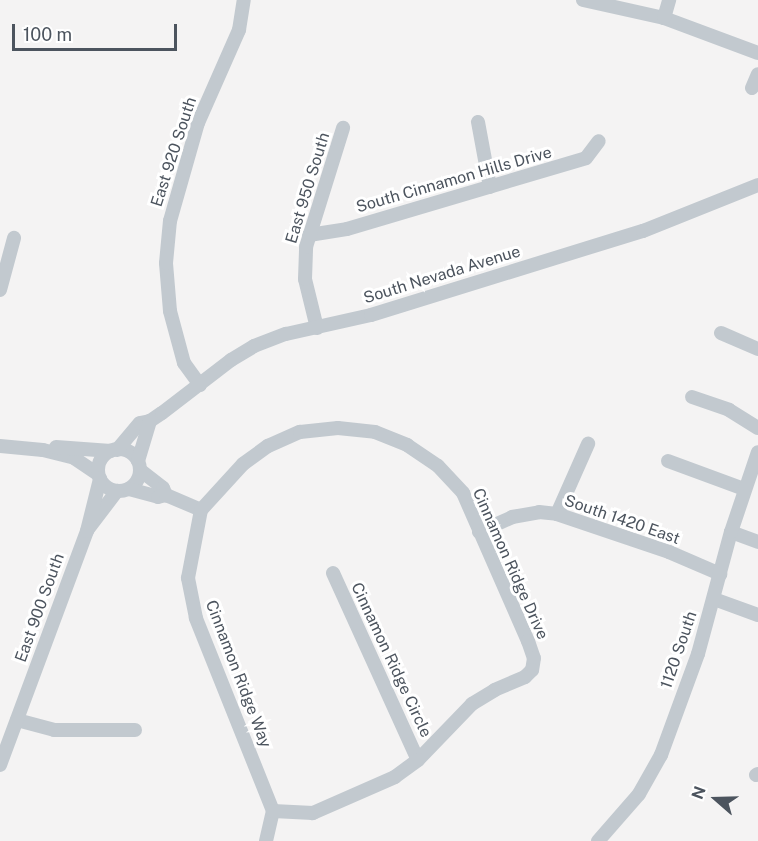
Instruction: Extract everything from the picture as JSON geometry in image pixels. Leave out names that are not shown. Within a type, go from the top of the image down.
[{"type":"street","name":"East 920 South","points":[[200,385],[184,363],[170,311],[166,263],[170,220],[198,123],[239,30],[244,0]]},
{"type":"street","points":[[583,0],[664,18],[758,53]]},
{"type":"street","points":[[664,18],[669,0]]},
{"type":"street","points":[[752,88],[758,74]]},
{"type":"street","points":[[478,122],[490,187]]},
{"type":"street","name":"East 950 South","points":[[317,328],[305,279],[304,264],[309,235],[343,128]]},
{"type":"street","name":"South Cinnamon Hills Drive","points":[[309,235],[347,229],[586,158],[599,141]]},
{"type":"street","name":"South Nevada Avenue","points":[[114,451],[140,423],[150,421],[231,360],[255,346],[286,334],[371,315],[643,231],[758,185]]},
{"type":"street","points":[[0,290],[14,238]]},
{"type":"street","points":[[721,333],[758,349]]},
{"type":"street","points":[[692,397],[729,410],[758,428]]},
{"type":"street","points":[[123,490],[137,481],[150,421]]},
{"type":"street","name":"Cinnamon Ridge Drive","points":[[201,510],[243,464],[268,446],[300,432],[338,428],[375,432],[407,445],[438,466],[463,493],[528,641],[534,658],[532,670],[525,677],[495,690],[472,704],[418,760]]},
{"type":"street","points":[[557,514],[588,444]]},
{"type":"street","points":[[0,446],[43,450],[74,458],[99,476],[106,487],[158,497],[165,495],[201,510]]},
{"type":"street","points":[[43,450],[59,446],[129,452],[139,466],[163,488],[165,495]]},
{"type":"street","points":[[99,476],[100,460],[114,451]]},
{"type":"street","points":[[668,461],[744,489]]},
{"type":"street","name":"1120 South","points":[[598,841],[639,794],[661,755],[698,654],[731,532],[744,489],[756,461]]},
{"type":"street","name":"East 900 South","points":[[0,765],[87,531],[99,476]]},
{"type":"street","name":"East 900 South","points":[[87,531],[123,490]]},
{"type":"street","name":"Cinnamon Ridge Way","points":[[201,510],[188,578],[196,618],[273,811]]},
{"type":"street","name":"South 1420 East","points":[[479,532],[512,517],[539,512],[557,514],[669,552],[720,574]]},
{"type":"street","points":[[731,532],[758,542]]},
{"type":"street","name":"Cinnamon Ridge Circle","points":[[333,573],[418,760]]},
{"type":"street","points":[[714,599],[758,615]]},
{"type":"street","points":[[16,720],[54,730],[135,730]]},
{"type":"street","points":[[266,841],[273,811],[313,813],[395,777],[418,760]]}]
